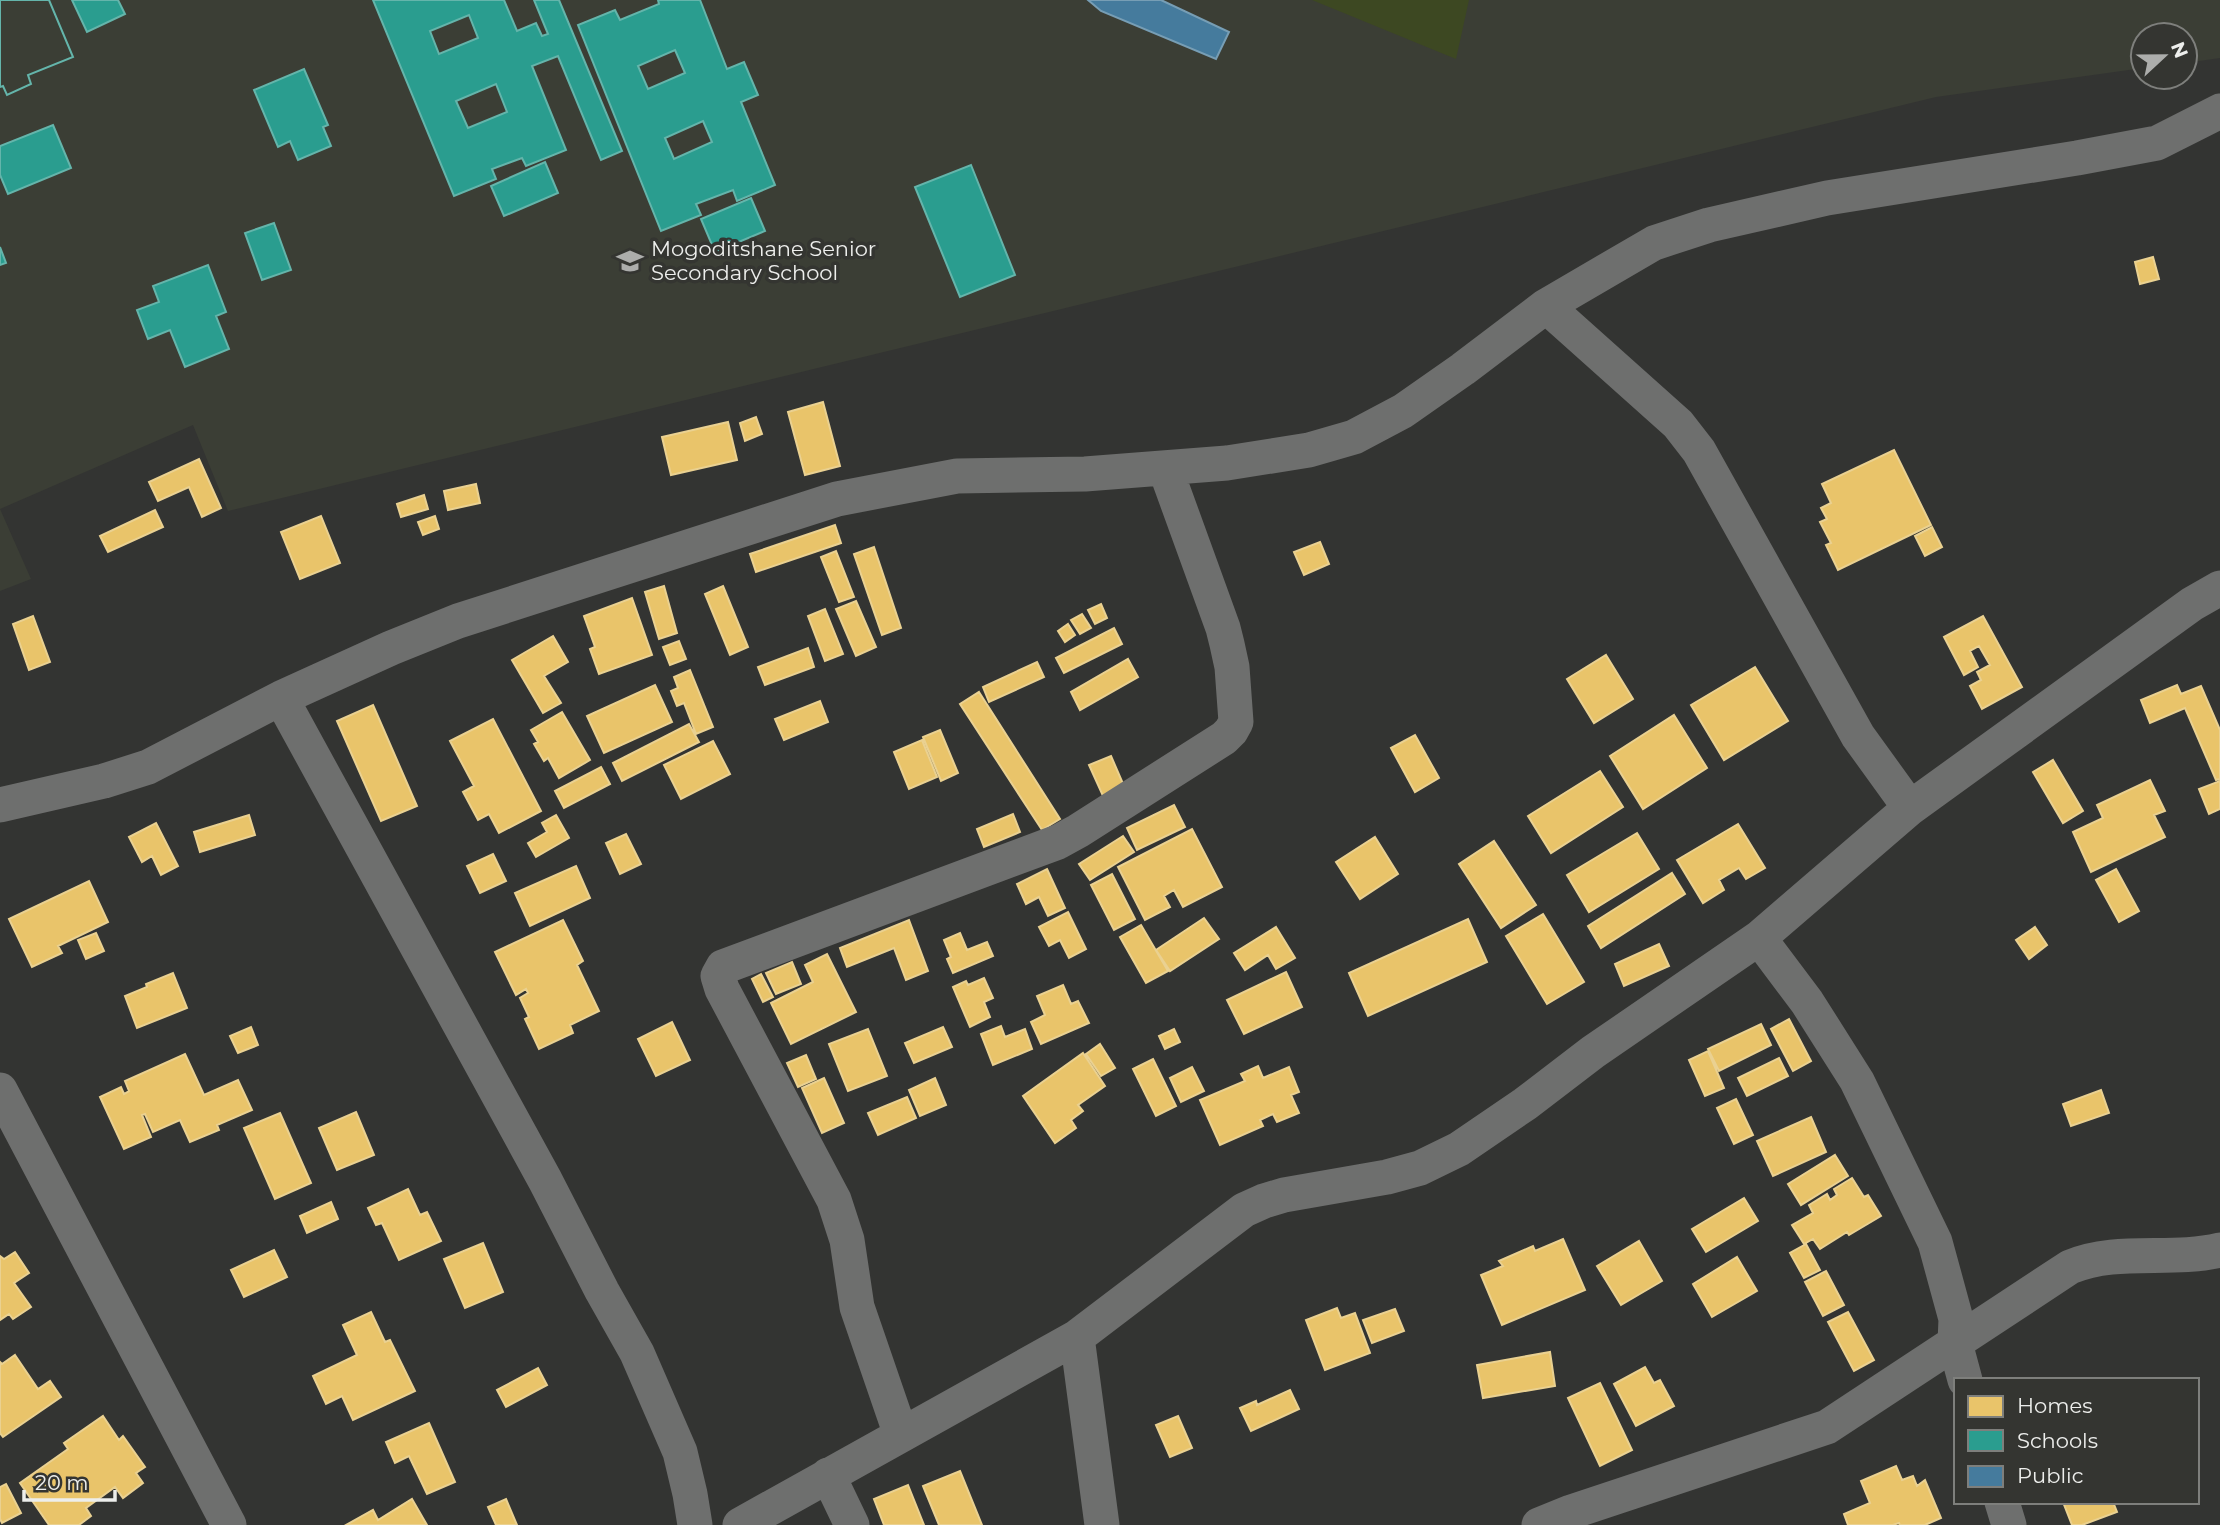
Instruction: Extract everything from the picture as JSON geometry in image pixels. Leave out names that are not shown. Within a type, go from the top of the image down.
[{"type":"street","points":[[0,805],[104,781],[149,767],[281,698],[458,621],[837,499],[957,476],[1085,474],[1268,458],[1354,437],[1403,411],[1546,306],[1654,243],[1709,225],[1827,198],[2157,143],[2220,111]]},
{"type":"street","points":[[1546,306],[1678,424],[1699,451],[1858,736],[1910,808]]},
{"type":"street","points":[[901,1436],[858,1307],[847,1240],[834,1200],[722,989],[718,976],[723,967],[1058,842],[1224,738],[1231,731],[1236,722],[1232,667],[1223,628],[1164,468]]},
{"type":"street","points":[[740,1525],[1077,1337],[1244,1210],[1264,1200],[1284,1195],[1387,1177],[1420,1168],[1459,1149],[1525,1104],[1593,1052],[1759,938],[1910,808],[2182,611],[2220,587]]},
{"type":"street","points":[[281,698],[637,1353],[680,1452],[695,1525]]},
{"type":"street","points":[[1759,938],[1807,1002],[1857,1081],[1935,1242],[1956,1319],[1955,1343],[1964,1378]]},
{"type":"street","points":[[0,1090],[229,1525]]},
{"type":"street","points":[[1539,1525],[1572,1518],[1827,1427],[2070,1267],[2086,1260],[2118,1256],[2204,1254],[2220,1250]]},
{"type":"street","points":[[1077,1337],[1102,1525]]},
{"type":"street","points":[[828,1475],[852,1525]]},
{"type":"street","points":[[2003,1504],[2009,1525]]},
{"type":"shaded area","name":"Mogoditshane Senior Secondary School","points":[[0,0],[2220,0],[2220,58],[2199,61],[2199,21],[2129,21],[2129,70],[1936,97],[228,511],[193,425],[0,509]]},
{"type":"shaded area","points":[[0,509],[31,579],[0,591]]},
{"type":"green space","points":[[1312,0],[1469,0],[1456,59]]},
{"type":"building: Homes","points":[[2153,257],[2159,279],[2140,284],[2135,262]]},
{"type":"building: Homes","points":[[823,402],[840,466],[805,475],[788,412]]},
{"type":"building: Homes","points":[[756,417],[762,434],[745,441],[740,423]]},
{"type":"building: Homes","points":[[728,422],[737,460],[671,475],[662,437]]},
{"type":"building: Homes","points":[[1894,450],[1931,525],[1838,570],[1826,545],[1831,543],[1820,522],[1827,519],[1821,508],[1831,503],[1822,484]]},
{"type":"building: Homes","points":[[199,459],[221,508],[202,517],[189,487],[158,501],[149,482]]},
{"type":"building: Homes","points":[[476,484],[480,503],[448,510],[444,491]]},
{"type":"building: Homes","points":[[424,495],[428,509],[401,517],[397,504]]},
{"type":"building: Homes","points":[[155,510],[163,527],[108,552],[100,536]]},
{"type":"building: Homes","points":[[321,516],[340,563],[300,579],[281,532]]},
{"type":"building: Homes","points":[[435,516],[439,529],[423,535],[418,522]]},
{"type":"building: Homes","points":[[835,525],[841,543],[756,572],[750,554]]},
{"type":"building: Homes","points":[[1932,527],[1942,547],[1925,556],[1915,536]]},
{"type":"building: Homes","points":[[1320,542],[1329,564],[1304,575],[1294,552]]},
{"type":"building: Homes","points":[[874,547],[901,628],[882,635],[854,554]]},
{"type":"building: Homes","points":[[836,551],[854,597],[839,602],[821,557]]},
{"type":"building: Homes","points":[[664,586],[677,633],[659,639],[645,592]]},
{"type":"building: Homes","points":[[723,586],[748,647],[730,655],[705,594]]},
{"type":"building: Homes","points":[[632,598],[652,655],[599,674],[590,649],[595,647],[584,616]]},
{"type":"building: Homes","points":[[856,601],[876,647],[856,656],[836,609]]},
{"type":"building: Homes","points":[[1101,604],[1107,618],[1095,624],[1088,610]]},
{"type":"building: Homes","points":[[825,609],[843,654],[825,661],[808,616]]},
{"type":"building: Homes","points":[[1082,614],[1091,628],[1080,634],[1071,620]]},
{"type":"building: Homes","points":[[33,616],[50,662],[29,670],[13,624]]},
{"type":"building: Homes","points":[[1983,616],[2022,687],[1982,709],[1970,686],[1981,680],[1977,672],[1990,665],[1979,646],[1970,651],[1978,667],[1964,675],[1944,637]]},
{"type":"building: Homes","points":[[1068,624],[1075,635],[1065,642],[1058,631]]},
{"type":"building: Homes","points":[[1114,628],[1122,644],[1064,673],[1056,658]]},
{"type":"building: Homes","points":[[553,636],[568,662],[544,676],[561,703],[543,713],[512,660]]},
{"type":"building: Homes","points":[[679,641],[686,659],[670,665],[663,647]]},
{"type":"building: Homes","points":[[808,648],[814,667],[765,685],[758,667]]},
{"type":"building: Homes","points":[[1606,655],[1633,699],[1594,723],[1567,679]]},
{"type":"building: Homes","points":[[1128,659],[1138,677],[1080,710],[1071,692]]},
{"type":"building: Homes","points":[[1037,662],[1044,677],[989,702],[983,687]]},
{"type":"building: Homes","points":[[1755,667],[1788,721],[1724,760],[1691,705]]},
{"type":"building: Homes","points":[[690,670],[713,727],[696,734],[684,703],[677,706],[671,691],[678,688],[674,677]]},
{"type":"building: Homes","points":[[655,685],[672,722],[604,753],[587,716]]},
{"type":"building: Homes","points":[[2177,685],[2181,694],[2201,686],[2220,730],[2220,779],[2216,780],[2185,708],[2150,723],[2141,700]]},
{"type":"building: Homes","points":[[979,692],[1060,819],[1042,830],[960,704]]},
{"type":"building: Homes","points":[[820,701],[828,722],[784,740],[775,719]]},
{"type":"building: Homes","points":[[373,705],[417,806],[381,821],[337,721]]},
{"type":"building: Homes","points":[[562,712],[590,760],[559,778],[548,758],[544,761],[534,744],[538,742],[531,730]]},
{"type":"building: Homes","points":[[1674,715],[1707,768],[1643,809],[1610,756]]},
{"type":"building: Homes","points":[[493,719],[541,811],[499,833],[489,814],[478,820],[463,792],[474,786],[450,741]]},
{"type":"building: Homes","points":[[689,724],[699,742],[622,781],[613,763]]},
{"type":"building: Homes","points":[[940,730],[958,773],[941,781],[923,737]]},
{"type":"building: Homes","points":[[1415,735],[1439,778],[1415,792],[1391,748]]},
{"type":"building: Homes","points":[[922,740],[937,777],[909,789],[894,752]]},
{"type":"building: Homes","points":[[713,741],[730,774],[681,799],[664,765]]},
{"type":"building: Homes","points":[[1111,756],[1124,786],[1103,796],[1089,765]]},
{"type":"building: Homes","points":[[2053,760],[2083,811],[2063,823],[2033,772]]},
{"type":"building: Homes","points":[[601,767],[610,784],[564,808],[555,791]]},
{"type":"building: Homes","points":[[1600,771],[1623,807],[1551,853],[1528,816]]},
{"type":"building: Homes","points":[[2150,780],[2165,811],[2154,815],[2165,837],[2091,872],[2073,832],[2103,818],[2097,805]]},
{"type":"building: Homes","points":[[2220,781],[2220,809],[2209,814],[2199,789]]},
{"type":"building: Homes","points":[[1174,805],[1185,827],[1137,850],[1127,828]]},
{"type":"building: Homes","points":[[1013,814],[1020,832],[984,847],[977,829]]},
{"type":"building: Homes","points":[[249,815],[255,835],[200,852],[194,832]]},
{"type":"building: Homes","points":[[556,815],[569,838],[536,857],[528,843],[547,832],[542,823]]},
{"type":"building: Homes","points":[[156,823],[178,866],[161,875],[152,856],[142,862],[129,837]]},
{"type":"building: Homes","points":[[1738,824],[1765,868],[1746,879],[1739,868],[1719,880],[1724,890],[1703,903],[1677,860]]},
{"type":"building: Homes","points":[[1192,829],[1222,887],[1183,907],[1174,890],[1164,896],[1170,907],[1145,920],[1118,867]]},
{"type":"building: Homes","points":[[1637,833],[1659,869],[1589,912],[1567,875]]},
{"type":"building: Homes","points":[[626,834],[641,864],[620,874],[606,843]]},
{"type":"building: Homes","points":[[1123,836],[1134,852],[1090,880],[1079,864]]},
{"type":"building: Homes","points":[[1375,837],[1398,874],[1360,899],[1336,862]]},
{"type":"building: Homes","points":[[1494,841],[1536,905],[1501,928],[1459,864]]},
{"type":"building: Homes","points":[[493,854],[506,881],[480,893],[467,866]]},
{"type":"building: Homes","points":[[576,866],[590,898],[530,926],[515,893]]},
{"type":"building: Homes","points":[[1047,869],[1065,908],[1048,916],[1039,897],[1026,904],[1017,884]]},
{"type":"building: Homes","points":[[2116,869],[2139,911],[2119,922],[2096,880]]},
{"type":"building: Homes","points":[[1672,873],[1685,894],[1601,948],[1588,926]]},
{"type":"building: Homes","points":[[1112,874],[1135,919],[1114,930],[1091,885]]},
{"type":"building: Homes","points":[[89,881],[108,922],[58,946],[62,953],[32,967],[9,919]]},
{"type":"building: Homes","points":[[1068,912],[1086,949],[1069,958],[1060,940],[1049,946],[1039,927]]},
{"type":"building: Homes","points":[[1543,914],[1584,982],[1547,1004],[1506,936]]},
{"type":"building: Homes","points":[[1204,918],[1219,939],[1170,971],[1156,950]]},
{"type":"building: Homes","points":[[1468,919],[1487,962],[1368,1016],[1349,973]]},
{"type":"building: Homes","points":[[563,920],[583,961],[577,965],[599,1011],[570,1025],[573,1033],[539,1049],[525,1019],[529,1017],[520,998],[528,993],[526,989],[516,995],[495,952]]},
{"type":"building: Homes","points":[[909,920],[928,971],[906,980],[894,948],[847,967],[840,948]]},
{"type":"building: Homes","points":[[1141,925],[1168,971],[1146,983],[1120,937]]},
{"type":"building: Homes","points":[[1276,927],[1295,958],[1276,969],[1268,955],[1245,970],[1234,953]]},
{"type":"building: Homes","points":[[2035,927],[2047,945],[2029,959],[2016,940]]},
{"type":"building: Homes","points":[[96,933],[104,951],[86,959],[78,940]]},
{"type":"building: Homes","points":[[960,933],[967,950],[987,942],[993,956],[953,973],[947,959],[951,957],[944,940]]},
{"type":"building: Homes","points":[[1659,944],[1669,966],[1624,986],[1615,964]]},
{"type":"building: Homes","points":[[827,954],[856,1012],[791,1044],[771,1003],[813,982],[805,965]]},
{"type":"building: Homes","points":[[792,962],[801,984],[776,994],[766,973]]},
{"type":"building: Homes","points":[[1286,972],[1302,1007],[1244,1034],[1227,1000]]},
{"type":"building: Homes","points":[[173,973],[187,1008],[137,1028],[125,996]]},
{"type":"building: Homes","points":[[761,974],[773,997],[763,1002],[752,979]]},
{"type":"building: Homes","points":[[984,978],[993,998],[984,1002],[990,1017],[970,1027],[953,987],[966,981],[968,985]]},
{"type":"building: Homes","points":[[1063,985],[1071,1004],[1078,1001],[1089,1023],[1041,1044],[1031,1022],[1045,1015],[1037,996]]},
{"type":"building: Homes","points":[[1789,1019],[1811,1061],[1793,1071],[1771,1029]]},
{"type":"building: Homes","points":[[672,1022],[690,1060],[656,1076],[638,1039]]},
{"type":"building: Homes","points":[[1761,1024],[1771,1045],[1719,1071],[1708,1049]]},
{"type":"building: Homes","points":[[1001,1026],[1005,1037],[1025,1029],[1032,1049],[993,1065],[981,1034]]},
{"type":"building: Homes","points":[[251,1027],[258,1045],[238,1053],[230,1036]]},
{"type":"building: Homes","points":[[943,1027],[952,1047],[914,1063],[905,1043]]},
{"type":"building: Homes","points":[[868,1029],[887,1076],[848,1091],[829,1044]]},
{"type":"building: Homes","points":[[1174,1029],[1180,1042],[1165,1049],[1159,1036]]},
{"type":"building: Homes","points":[[1100,1044],[1115,1068],[1101,1076],[1086,1054]]},
{"type":"building: Homes","points":[[1708,1051],[1724,1088],[1705,1096],[1689,1060]]},
{"type":"building: Homes","points":[[1083,1053],[1105,1086],[1078,1105],[1083,1111],[1071,1120],[1076,1128],[1055,1143],[1023,1096]]},
{"type":"building: Homes","points":[[185,1054],[204,1095],[238,1080],[252,1110],[217,1125],[219,1130],[190,1142],[180,1120],[153,1132],[145,1114],[142,1115],[151,1137],[124,1149],[100,1097],[121,1087],[124,1094],[129,1091],[125,1081]]},
{"type":"building: Homes","points":[[806,1055],[816,1079],[798,1087],[787,1063]]},
{"type":"building: Homes","points":[[1779,1058],[1788,1076],[1747,1096],[1738,1078]]},
{"type":"building: Homes","points":[[1153,1059],[1176,1106],[1156,1116],[1133,1069]]},
{"type":"building: Homes","points":[[1258,1066],[1263,1078],[1289,1067],[1299,1092],[1291,1095],[1299,1113],[1277,1122],[1273,1114],[1260,1120],[1263,1126],[1220,1145],[1200,1100],[1245,1081],[1241,1074]]},
{"type":"building: Homes","points":[[1192,1067],[1204,1091],[1181,1102],[1170,1078]]},
{"type":"building: Homes","points":[[824,1078],[844,1123],[822,1133],[802,1088]]},
{"type":"building: Homes","points":[[935,1078],[946,1105],[920,1116],[909,1090]]},
{"type":"building: Homes","points":[[2101,1090],[2109,1113],[2071,1126],[2063,1104]]},
{"type":"building: Homes","points":[[907,1097],[916,1118],[878,1135],[868,1113]]},
{"type":"building: Homes","points":[[1736,1099],[1753,1135],[1734,1144],[1717,1108]]},
{"type":"building: Homes","points":[[356,1112],[374,1155],[337,1170],[319,1128]]},
{"type":"building: Homes","points":[[280,1113],[311,1183],[275,1199],[244,1128]]},
{"type":"building: Homes","points":[[1811,1117],[1826,1152],[1773,1176],[1757,1141]]},
{"type":"building: Homes","points":[[1835,1155],[1848,1176],[1801,1205],[1788,1184]]},
{"type":"building: Homes","points":[[1852,1178],[1864,1197],[1868,1195],[1881,1216],[1849,1235],[1847,1232],[1820,1249],[1813,1239],[1804,1244],[1792,1225],[1813,1213],[1809,1205],[1827,1194],[1830,1200],[1837,1195],[1834,1189]]},
{"type":"building: Homes","points":[[408,1189],[420,1215],[427,1212],[441,1241],[399,1260],[382,1223],[376,1225],[368,1208]]},
{"type":"building: Homes","points":[[1744,1198],[1758,1221],[1706,1252],[1692,1229]]},
{"type":"building: Homes","points":[[331,1202],[338,1219],[307,1233],[300,1216]]},
{"type":"building: Homes","points":[[1563,1239],[1585,1290],[1502,1325],[1481,1275],[1503,1266],[1499,1261],[1533,1246],[1535,1251]]},
{"type":"building: Homes","points":[[1639,1241],[1662,1281],[1621,1305],[1597,1266]]},
{"type":"building: Homes","points":[[483,1243],[503,1292],[465,1308],[444,1259]]},
{"type":"building: Homes","points":[[1806,1244],[1820,1270],[1804,1278],[1790,1253]]},
{"type":"building: Homes","points":[[274,1250],[287,1277],[244,1297],[231,1270]]},
{"type":"building: Homes","points":[[15,1252],[29,1273],[14,1283],[31,1307],[13,1319],[9,1314],[0,1320],[0,1256],[4,1259]]},
{"type":"building: Homes","points":[[1737,1257],[1757,1291],[1712,1317],[1693,1284]]},
{"type":"building: Homes","points":[[1826,1271],[1844,1305],[1823,1316],[1805,1282]]},
{"type":"building: Homes","points":[[1337,1308],[1341,1318],[1355,1313],[1370,1353],[1325,1370],[1306,1320]]},
{"type":"building: Homes","points":[[1395,1309],[1404,1331],[1372,1343],[1363,1320]]},
{"type":"building: Homes","points":[[371,1312],[385,1342],[390,1340],[415,1391],[353,1420],[342,1396],[326,1404],[313,1376],[357,1355],[343,1325]]},
{"type":"building: Homes","points":[[1848,1312],[1874,1360],[1854,1371],[1828,1322]]},
{"type":"building: Homes","points":[[1550,1352],[1555,1386],[1483,1398],[1477,1365]]},
{"type":"building: Homes","points":[[15,1355],[38,1389],[50,1381],[61,1397],[3,1437],[0,1433],[0,1362],[2,1364]]},
{"type":"building: Homes","points":[[1645,1367],[1654,1383],[1660,1380],[1674,1406],[1636,1426],[1614,1384]]},
{"type":"building: Homes","points":[[538,1368],[547,1385],[506,1407],[497,1390]]},
{"type":"building: Homes","points":[[1600,1383],[1632,1450],[1600,1466],[1568,1398]]},
{"type":"building: Homes","points":[[1290,1390],[1299,1409],[1251,1431],[1240,1408],[1256,1401],[1257,1405]]},
{"type":"building: Homes","points":[[103,1416],[119,1440],[123,1436],[145,1467],[136,1473],[143,1483],[123,1498],[115,1487],[86,1508],[91,1516],[79,1525],[49,1525],[20,1483],[68,1449],[64,1443]]},
{"type":"building: Homes","points":[[1178,1416],[1192,1448],[1170,1457],[1156,1425]]},
{"type":"building: Homes","points":[[429,1423],[455,1482],[427,1494],[409,1456],[395,1463],[386,1442]]},
{"type":"building: Homes","points":[[1896,1466],[1902,1480],[1913,1476],[1917,1486],[1925,1480],[1941,1518],[1925,1525],[1848,1525],[1844,1514],[1870,1503],[1861,1481]]},
{"type":"building: Homes","points":[[960,1471],[982,1525],[939,1525],[923,1486]]},
{"type":"building: Homes","points":[[6,1484],[21,1513],[2,1523],[0,1487]]},
{"type":"building: Homes","points":[[908,1485],[924,1525],[884,1525],[874,1499]]},
{"type":"building: Homes","points":[[412,1499],[427,1525],[346,1525],[373,1510],[378,1520]]},
{"type":"building: Homes","points":[[506,1499],[517,1525],[496,1525],[488,1507]]},
{"type":"building: Homes","points":[[2064,1504],[2114,1504],[2117,1512],[2082,1525],[2072,1525]]},
{"type":"building: Schools","points":[[0,0],[49,0],[73,57],[28,75],[31,84],[7,95],[3,86],[0,87]]},
{"type":"building: Schools","points":[[0,0],[49,0],[73,57],[28,75],[31,84],[7,95],[3,86],[0,87]]},
{"type":"building: Schools","points":[[72,0],[118,0],[125,14],[87,32]]},
{"type":"building: Schools","points":[[373,0],[504,0],[517,31],[536,23],[542,36],[548,34],[534,0],[559,0],[622,151],[601,160],[558,56],[532,66],[566,150],[526,166],[522,158],[492,169],[496,179],[454,196]],"holes":[[[469,15],[478,38],[439,54],[430,31]],[[496,84],[507,112],[468,128],[456,101]]]},
{"type":"building: Schools","points":[[658,0],[700,0],[727,69],[744,62],[758,95],[741,102],[775,185],[737,201],[733,190],[696,204],[701,215],[661,231],[578,25],[615,10],[620,20],[659,4]],"holes":[[[675,50],[685,73],[648,89],[638,66]],[[703,121],[712,142],[674,159],[665,138]]]},
{"type":"building: Schools","points":[[304,69],[328,125],[323,127],[331,146],[298,160],[290,141],[278,147],[254,90]]},
{"type":"building: Schools","points":[[53,125],[71,168],[8,194],[0,175],[0,146]]},
{"type":"building: Schools","points":[[545,162],[558,193],[504,216],[491,186]]},
{"type":"building: Schools","points":[[971,165],[1015,275],[960,297],[915,187]]},
{"type":"building: Schools","points":[[751,198],[765,231],[715,252],[701,219]]},
{"type":"building: Schools","points":[[274,223],[291,270],[262,280],[245,233]]},
{"type":"building: Schools","points":[[0,247],[6,263],[0,265]]},
{"type":"building: Schools","points":[[208,265],[226,312],[216,316],[229,349],[185,367],[170,330],[148,339],[137,310],[159,302],[153,286]]},
{"type":"building: Public","points":[[1088,0],[1161,0],[1229,32],[1216,59],[1101,11]]},
{"type":"place","name":"Mogoditshane Senior Secondary School","points":[[630,261]]}]
